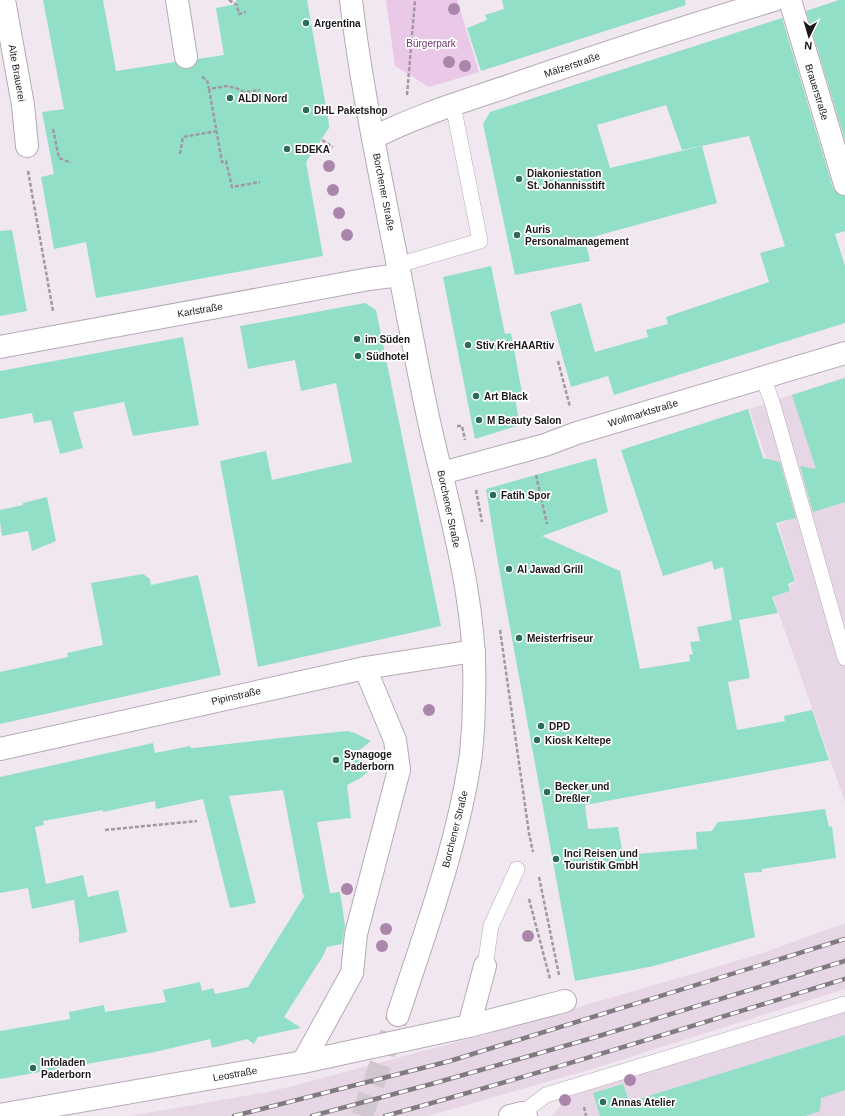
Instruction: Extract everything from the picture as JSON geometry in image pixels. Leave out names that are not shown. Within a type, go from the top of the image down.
[{"type":"street","name":"Alte Brauerei","points":[[4,0],[23,105],[27,146]]},
{"type":"street","points":[[176,0],[186,57]]},
{"type":"street","name":"Borchener Straße","points":[[351,0],[357,52],[373,138],[432,434],[442,473],[469,604],[474,651],[475,694],[473,726],[471,752],[464,792],[455,833],[439,891],[398,1014]]},
{"type":"street","name":"Mälzerstraße","points":[[373,138],[395,126],[453,105],[671,31],[774,0]]},
{"type":"street","name":"Brauerstraße","points":[[790,0],[845,184]]},
{"type":"street","name":"Karlstraße","points":[[0,347],[369,280],[399,270]]},
{"type":"street","name":"Wollmarktstraße","points":[[442,473],[530,449],[577,433],[845,352]]},
{"type":"street","name":"Pipinstraße","points":[[0,749],[365,668],[474,651]]},
{"type":"street","points":[[303,1062],[352,972],[356,934],[399,770],[395,740],[365,668]]},
{"type":"street","points":[[469,1026],[485,966]]},
{"type":"street","name":"Leostraße","points":[[0,1115],[303,1062],[469,1026],[565,1001]]},
{"type":"lane","points":[[399,270],[480,241],[453,105]]},
{"type":"lane","points":[[763,377],[845,658]]},
{"type":"lane","points":[[485,966],[491,926],[517,869]]},
{"type":"lane","points":[[519,1115],[546,1095],[845,1004]]},
{"type":"path","points":[[229,0],[237,5],[239,14],[246,12]]},
{"type":"path","points":[[395,126],[394,118],[406,105],[415,0]]},
{"type":"path","points":[[207,80],[222,162],[226,161],[232,187],[260,182]]},
{"type":"path","points":[[209,89],[226,86],[236,88],[244,92],[260,90]]},
{"type":"path","points":[[53,127],[59,158],[71,162]]},
{"type":"path","points":[[180,154],[183,137],[217,131]]},
{"type":"path","points":[[322,140],[334,147]]},
{"type":"path","points":[[27,146],[27,164],[58,336]]},
{"type":"path","points":[[558,360],[577,433]]},
{"type":"path","points":[[530,449],[547,524]]},
{"type":"path","points":[[506,667],[529,833],[534,856]]},
{"type":"path","points":[[104,830],[196,821]]},
{"type":"path","points":[[538,871],[565,1001]]},
{"type":"path","points":[[529,897],[551,981]]},
{"type":"shaded area","points":[[845,377],[845,802],[773,597],[790,591],[789,585],[796,582],[778,524],[788,521],[749,409]]},
{"type":"shaded area","points":[[845,923],[845,989],[592,1069],[428,1116],[130,1116],[273,1091],[487,1034],[760,954]]},
{"type":"shaded area","points":[[845,1012],[845,1116],[552,1116],[570,1093]]},
{"type":"green space","name":"Bürgerpark","points":[[386,0],[457,0],[479,72],[429,87],[395,66]]},
{"type":"building","points":[[43,0],[103,0],[116,71],[175,62],[181,68],[188,69],[194,66],[198,59],[224,55],[216,8],[237,4],[236,0],[307,0],[329,124],[329,128],[306,162],[323,256],[96,298],[86,242],[54,249],[41,177],[54,174],[42,112],[64,109]]},
{"type":"building","points":[[502,0],[685,0],[686,5],[481,71],[467,28],[487,20],[485,15],[504,9]]},
{"type":"building","points":[[839,0],[845,0],[845,140],[806,11]]},
{"type":"building","points":[[782,18],[833,188],[837,193],[845,196],[845,231],[835,234],[845,266],[845,323],[614,395],[608,376],[571,387],[550,312],[581,303],[595,352],[648,337],[646,330],[668,324],[666,317],[769,282],[760,253],[785,246],[749,136],[682,150],[666,105],[597,125],[610,168],[702,146],[717,203],[585,239],[590,261],[515,275],[483,124],[490,112]]},
{"type":"building","points":[[12,230],[27,311],[0,316],[0,231]]},
{"type":"building","points":[[491,266],[505,334],[511,333],[523,398],[515,399],[520,425],[475,439],[443,277]]},
{"type":"building","points":[[365,303],[376,310],[441,626],[258,667],[220,461],[266,451],[272,480],[352,462],[336,383],[301,391],[295,360],[248,369],[240,326]]},
{"type":"building","points":[[183,337],[199,425],[133,436],[124,402],[73,412],[83,448],[60,454],[51,420],[34,423],[32,413],[0,419],[0,371]]},
{"type":"building","points":[[845,378],[845,502],[813,512],[800,466],[816,469],[792,395]]},
{"type":"building","points":[[748,409],[763,458],[780,462],[796,518],[776,523],[795,581],[788,584],[790,591],[772,597],[778,613],[739,620],[750,678],[728,682],[737,730],[785,721],[784,716],[812,710],[829,760],[585,805],[588,829],[618,827],[623,855],[697,849],[696,832],[712,831],[718,822],[825,809],[829,827],[832,826],[836,858],[762,869],[762,872],[744,873],[755,937],[654,966],[575,981],[497,557],[486,489],[596,458],[608,512],[542,536],[620,571],[640,669],[690,661],[689,655],[693,654],[690,642],[700,641],[697,627],[732,620],[723,567],[714,570],[712,561],[663,576],[621,450]]},
{"type":"building","points":[[47,497],[56,541],[32,551],[28,531],[2,536],[0,510],[23,505],[23,503]]},
{"type":"building","points":[[143,574],[150,579],[151,585],[198,575],[221,675],[0,724],[0,672],[68,657],[67,653],[103,645],[91,583]]},
{"type":"building","points":[[347,731],[355,733],[371,741],[353,755],[373,768],[359,779],[347,785],[351,818],[317,822],[330,893],[340,892],[345,926],[342,944],[327,947],[323,956],[284,1017],[301,1028],[258,1037],[254,1044],[247,1039],[212,1048],[210,1039],[155,1052],[0,1079],[0,1031],[70,1019],[69,1012],[104,1005],[105,1012],[166,1002],[163,990],[200,982],[202,991],[213,988],[215,994],[248,987],[305,895],[303,895],[283,790],[229,796],[256,903],[230,908],[203,799],[156,809],[155,801],[103,812],[103,810],[43,821],[44,825],[35,827],[46,884],[83,875],[88,897],[118,890],[127,932],[79,943],[79,932],[74,900],[87,897],[32,909],[28,888],[0,893],[0,777],[153,743],[155,753],[190,746],[191,748],[194,748]]},
{"type":"building","points":[[845,1035],[845,1090],[821,1098],[820,1111],[805,1116],[600,1116],[593,1093],[623,1084],[629,1102]]},
{"type":"tunnel","points":[[362,1116],[398,1015]]},
{"type":"railway","points":[[234,1116],[450,1061],[845,939]]},
{"type":"railway","points":[[312,1116],[589,1039],[845,961]]},
{"type":"railway","points":[[385,1116],[558,1067],[845,979]]},
{"type":"place","name":"Argentina","points":[[306,23]]},
{"type":"place","name":"ALDI Nord","points":[[230,98]]},
{"type":"place","name":"DHL Paketshop","points":[[306,110]]},
{"type":"place","name":"EDEKA","points":[[287,149]]},
{"type":"place","name":"Diakoniestation St. Johannisstift","points":[[519,179]]},
{"type":"place","name":"Auris Personalmanagement","points":[[517,235]]},
{"type":"place","name":"im Süden","points":[[357,339]]},
{"type":"place","name":"Stiv KreHAARtiv","points":[[468,345]]},
{"type":"place","name":"Südhotel","points":[[358,356]]},
{"type":"place","name":"Art Black","points":[[476,396]]},
{"type":"place","name":"M Beauty Salon","points":[[479,420]]},
{"type":"place","name":"Fatih Spor","points":[[493,495]]},
{"type":"place","name":"Al Jawad Grill","points":[[509,569]]},
{"type":"place","name":"Meisterfriseur","points":[[519,638]]},
{"type":"place","name":"DPD","points":[[541,726]]},
{"type":"place","name":"Kiosk Keltepe","points":[[537,740]]},
{"type":"place","name":"Synagoge Paderborn","points":[[336,760]]},
{"type":"place","name":"Becker und Dreßler","points":[[547,792]]},
{"type":"place","name":"Inci Reisen und Touristik GmbH","points":[[556,859]]},
{"type":"place","name":"Infoladen Paderborn","points":[[33,1068]]},
{"type":"place","name":"Annas Atelier","points":[[603,1102]]}]
